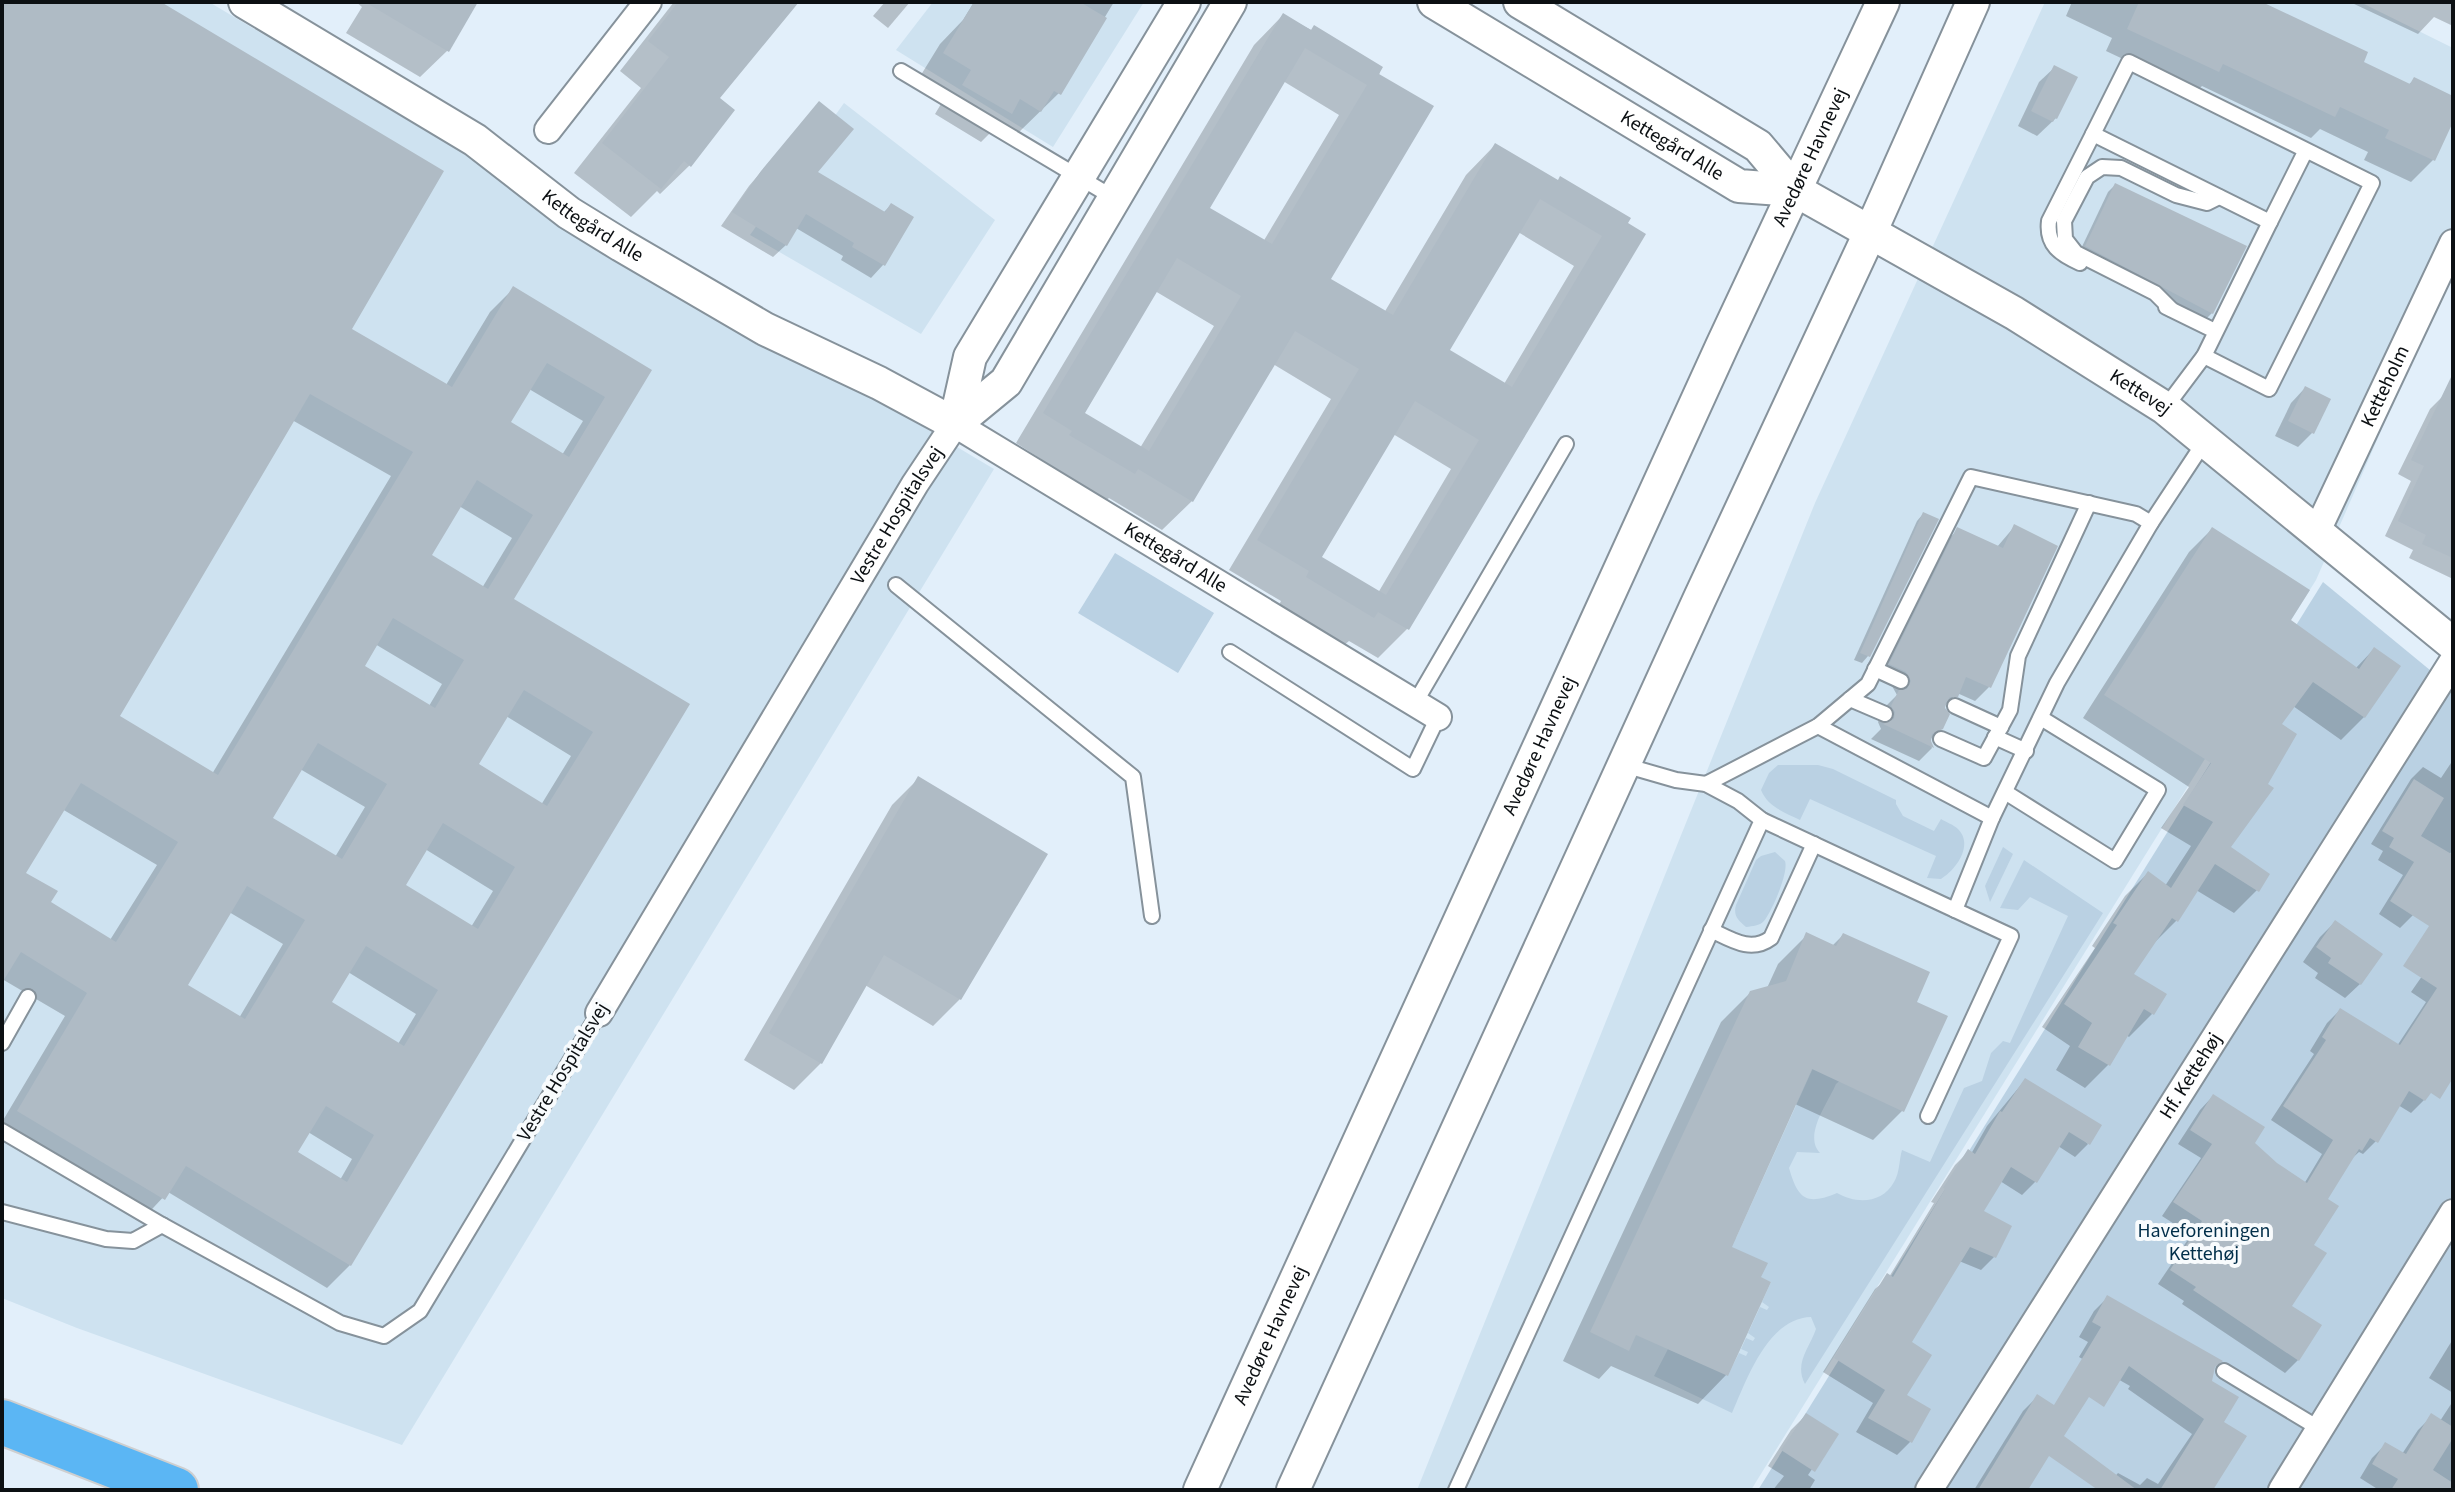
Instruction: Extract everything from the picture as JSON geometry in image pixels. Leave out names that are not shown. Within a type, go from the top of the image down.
[{"type":"highway","points":[[2,1422],[176,1490]]},
{"type":"street","name":"Kettegård Alle","points":[[245,2],[475,140],[569,213],[621,245],[765,329],[879,383],[955,424],[1438,717]]},
{"type":"street","points":[[548,130],[648,2]]},
{"type":"street","points":[[955,424],[970,357],[1184,2]]},
{"type":"street","points":[[955,424],[1006,382],[1230,2]]},
{"type":"street","name":"Kettegård Alle","points":[[1434,2],[1739,186],[1795,190]]},
{"type":"street","points":[[1520,2],[1758,146],[1795,190]]},
{"type":"street","name":"Avedøre Havnevej","points":[[1200,1490],[1883,2]]},
{"type":"street","points":[[1293,1490],[1973,2]]},
{"type":"street","name":"Kettevej","points":[[1795,190],[2014,313],[2165,408],[2453,644]]},
{"type":"street","name":"Ketteholm","points":[[2317,531],[2453,243]]},
{"type":"street","name":"Vestre Hospitalsvej","points":[[599,1013],[915,484],[955,424]]},
{"type":"street","name":"Hf. Kettehøj","points":[[1929,1490],[2453,661]]},
{"type":"street","points":[[2282,1490],[2453,1213]]},
{"type":"lane","points":[[2204,356],[2269,389],[2372,183],[2129,62],[2049,221],[2049,239],[2054,247],[2072,260],[2215,331]]},
{"type":"lane","points":[[901,71],[1114,198]]},
{"type":"lane","points":[[2093,134],[2270,222]]},
{"type":"lane","points":[[2165,408],[2204,356],[2306,150]]},
{"type":"lane","points":[[2171,309],[2155,293],[2076,253],[2065,239],[2064,221],[2087,177],[2102,167],[2121,168],[2176,195],[2207,203],[2219,197]]},
{"type":"lane","points":[[1955,910],[1992,818],[2057,683],[2151,523],[2206,440]]},
{"type":"lane","points":[[1415,703],[1566,444]]},
{"type":"lane","points":[[1706,784],[1818,726],[1868,684],[1971,477],[2136,514],[2151,523]]},
{"type":"lane","points":[[1941,739],[1984,758],[2010,710],[2018,656],[2089,503]]},
{"type":"lane","points":[[896,585],[1133,777],[1152,916]]},
{"type":"lane","points":[[1230,652],[1413,769],[1438,717]]},
{"type":"lane","points":[[1875,669],[1901,681]]},
{"type":"lane","points":[[1850,699],[1885,714]]},
{"type":"lane","points":[[1955,706],[2026,751]]},
{"type":"lane","points":[[2005,792],[2115,861],[2158,790],[2041,718]]},
{"type":"lane","points":[[1818,726],[1992,818]]},
{"type":"lane","points":[[1624,765],[1676,780],[1706,784],[1738,801],[1762,820],[2011,936],[1928,1116]]},
{"type":"lane","points":[[1456,1490],[1762,820]]},
{"type":"lane","points":[[1711,930],[1752,946],[1763,944],[1771,938],[1814,844]]},
{"type":"lane","points":[[2,1043],[28,997]]},
{"type":"lane","name":"Vestre Hospitalsvej","points":[[2,1131],[162,1225],[340,1323],[384,1336],[420,1311],[599,1013]]},
{"type":"lane","points":[[2,1212],[106,1239],[133,1241],[162,1225]]},
{"type":"lane","points":[[2224,1371],[2320,1429]]},
{"type":"shaded area","points":[[2,2],[209,2],[994,469],[402,1445],[2,1298]]},
{"type":"shaded area","points":[[933,2],[1144,2],[1053,147],[896,50]]},
{"type":"shaded area","points":[[2045,2],[2360,2],[2453,48],[2453,266],[2316,580],[1751,1490],[1417,1490],[1815,503]]},
{"type":"shaded area","points":[[844,103],[995,220],[921,334],[750,235]]},
{"type":"green space","points":[[1115,553],[1214,613],[1178,673],[1078,613]]},
{"type":"green space","name":"Haveforeningen Kettehøj","points":[[2323,582],[2453,689],[2453,1490],[1758,1490]]},
{"type":"green space","points":[[1778,765],[1818,765],[1833,769],[1896,800],[1903,816],[1934,831],[1941,819],[1962,835],[1964,849],[1961,857],[1941,879],[1927,878],[1936,856],[1810,799],[1800,820],[1788,814],[1772,805],[1761,790],[1769,773]]},
{"type":"green space","points":[[2003,847],[2013,854],[1990,902],[1985,886]]},
{"type":"green space","points":[[1775,852],[1786,866],[1779,891],[1764,921],[1746,927],[1737,918],[1736,905],[1756,860]]},
{"type":"green space","points":[[2024,860],[2103,913],[1805,1384],[1802,1363],[1816,1329],[1811,1317],[1796,1320],[1771,1339],[1752,1368],[1732,1413],[1654,1376],[1668,1349],[1728,1375],[1739,1353],[1746,1356],[1748,1352],[1741,1349],[1746,1338],[1753,1341],[1755,1338],[1748,1333],[1760,1307],[1767,1310],[1769,1307],[1762,1302],[1771,1282],[1693,1246],[1736,1238],[1828,1035],[1843,1078],[1836,1084],[1815,1128],[1815,1146],[1820,1153],[1797,1152],[1789,1168],[1800,1193],[1811,1199],[1837,1193],[1852,1199],[1868,1200],[1883,1195],[1894,1182],[1902,1150],[1930,1162],[1964,1088],[1982,1081],[1991,1053],[2003,1041],[2010,1043],[2068,916],[2030,897],[2018,910],[2000,908]]},
{"type":"building","points":[[2,2],[161,2],[444,171],[352,329],[452,387],[513,286],[652,370],[514,599],[690,704],[351,1266],[186,1166],[165,1200],[17,1111],[87,993],[21,952],[2,983]],"holes":[[[547,363],[605,397],[569,457],[511,422]],[[310,394],[413,452],[218,775],[120,716]],[[477,480],[533,515],[488,589],[432,555]],[[393,618],[464,660],[435,708],[365,666]],[[524,690],[593,732],[547,806],[479,764]],[[318,743],[387,784],[342,859],[273,818]],[[81,783],[178,842],[116,942],[51,902],[58,891],[26,873]],[[443,823],[515,867],[478,929],[406,885]],[[247,886],[305,920],[245,1019],[188,985]],[[366,946],[438,990],[404,1046],[332,1002]],[[326,1106],[374,1135],[347,1182],[298,1152]]]},
{"type":"building","points":[[365,2],[478,2],[449,52]]},
{"type":"building","points":[[678,2],[799,2],[720,98],[735,110],[691,167],[684,161],[661,189],[602,143],[669,57],[648,41]]},
{"type":"building","points":[[974,2],[1080,2],[1107,18],[1061,95],[1054,91],[1041,112],[1020,99],[1012,114],[962,85],[971,70],[943,53]]},
{"type":"building","points":[[2139,2],[2262,2],[2368,52],[2364,62],[2410,84],[2414,77],[2453,96],[2453,122],[2435,161],[2385,138],[2389,130],[2340,107],[2335,117],[2223,64],[2219,72],[2127,29]]},
{"type":"building","points":[[1283,13],[1311,30],[1314,25],[1383,67],[1379,74],[1434,106],[1331,279],[1393,315],[1495,143],[1558,180],[1560,176],[1631,218],[1628,223],[1646,234],[1409,630],[1378,612],[1374,618],[1306,577],[1309,571],[1257,540],[1359,369],[1295,331],[1193,502],[1138,469],[1135,474],[1069,435],[1072,431],[1043,413]],"holes":[[[1305,48],[1367,85],[1272,244],[1210,208]],[[1540,199],[1602,236],[1512,387],[1450,350]],[[1177,258],[1241,296],[1149,451],[1085,413]],[[1415,401],[1479,440],[1386,595],[1322,557]]]},
{"type":"building","points":[[2054,65],[2078,77],[2053,122],[2031,111]]},
{"type":"building","points":[[819,101],[854,129],[818,172],[885,212],[891,203],[914,217],[885,266],[806,214],[787,246],[732,212],[761,171]]},
{"type":"building","points":[[2115,183],[2247,246],[2213,314],[2085,246]]},
{"type":"building","points":[[2453,373],[2453,558],[2422,544],[2426,535],[2398,521],[2424,466],[2411,460]]},
{"type":"building","points":[[2305,386],[2331,399],[2314,434],[2288,421]]},
{"type":"building","points":[[1923,512],[1939,519],[1870,657],[1860,653]]},
{"type":"building","points":[[2014,524],[2058,546],[1991,688],[1966,677],[1958,697],[1950,697],[1946,703],[1945,708],[1950,714],[1943,729],[1932,734],[1934,748],[1883,724],[1894,719],[1895,712],[1891,706],[1899,690],[1907,689],[1911,681],[1906,672],[1889,664],[1957,527],[2003,548]]},
{"type":"building","points":[[2212,527],[2310,590],[2291,620],[2359,669],[2374,647],[2401,666],[2365,718],[2313,682],[2282,724],[2297,734],[2268,784],[2274,788],[2231,847],[2270,874],[2259,892],[2215,864],[2178,922],[2172,918],[2134,974],[2167,994],[2154,1015],[2144,1009],[2110,1066],[2078,1047],[2092,1023],[2064,1004],[2117,925],[2113,923],[2148,871],[2171,888],[2213,822],[2183,805],[2211,763],[2104,695]]},
{"type":"building","points":[[918,776],[1048,854],[961,1000],[884,955],[822,1064],[769,1033]]},
{"type":"building","points":[[2414,779],[2444,798],[2421,836],[2453,855],[2453,1078],[2440,1099],[2431,1093],[2425,1101],[2409,1091],[2378,1143],[2370,1138],[2362,1151],[2359,1149],[2328,1199],[2339,1206],[2314,1245],[2327,1253],[2292,1306],[2322,1325],[2299,1361],[2193,1290],[2196,1287],[2170,1270],[2202,1221],[2173,1202],[2212,1144],[2190,1130],[2213,1094],[2265,1127],[2255,1143],[2277,1163],[2307,1183],[2333,1140],[2283,1106],[2326,1040],[2322,1037],[2340,1008],[2400,1045],[2437,988],[2403,966],[2429,926],[2390,901],[2414,862],[2389,847],[2394,838],[2382,831]]},
{"type":"building","points":[[2335,920],[2383,954],[2361,985],[2328,963],[2331,958],[2316,947]]},
{"type":"building","points":[[1806,932],[1836,946],[1843,933],[1930,972],[1917,1002],[1948,1016],[1904,1112],[1812,1069],[1732,1247],[1768,1263],[1761,1277],[1771,1282],[1728,1376],[1636,1335],[1629,1351],[1590,1332],[1750,991],[1786,981]]},
{"type":"building","points":[[2025,1078],[2102,1125],[2090,1145],[2069,1132],[2037,1183],[2011,1167],[1984,1211],[2012,1226],[1996,1258],[1970,1247],[1912,1342],[1932,1355],[1907,1395],[1931,1409],[1912,1443],[1868,1418],[1885,1390],[1834,1358],[1887,1273],[1893,1277],[1968,1149],[1975,1154],[2000,1111]]},
{"type":"building","points":[[2107,1295],[2223,1361],[2215,1367],[2212,1381],[2239,1397],[2224,1422],[2247,1436],[2213,1490],[2160,1490],[2204,1419],[2129,1366],[2104,1407],[2089,1397],[2064,1436],[2137,1490],[2098,1490],[2049,1456],[2028,1490],[1978,1490],[2037,1394],[2054,1405],[2101,1327],[2092,1322]]},
{"type":"building","points":[[1806,1413],[1839,1434],[1815,1472],[1781,1450]]},
{"type":"building","points":[[2431,1413],[2453,1427],[2453,1438],[2433,1470],[2453,1483],[2453,1490],[2391,1490],[2398,1479],[2372,1464],[2385,1442],[2406,1454]]}]
